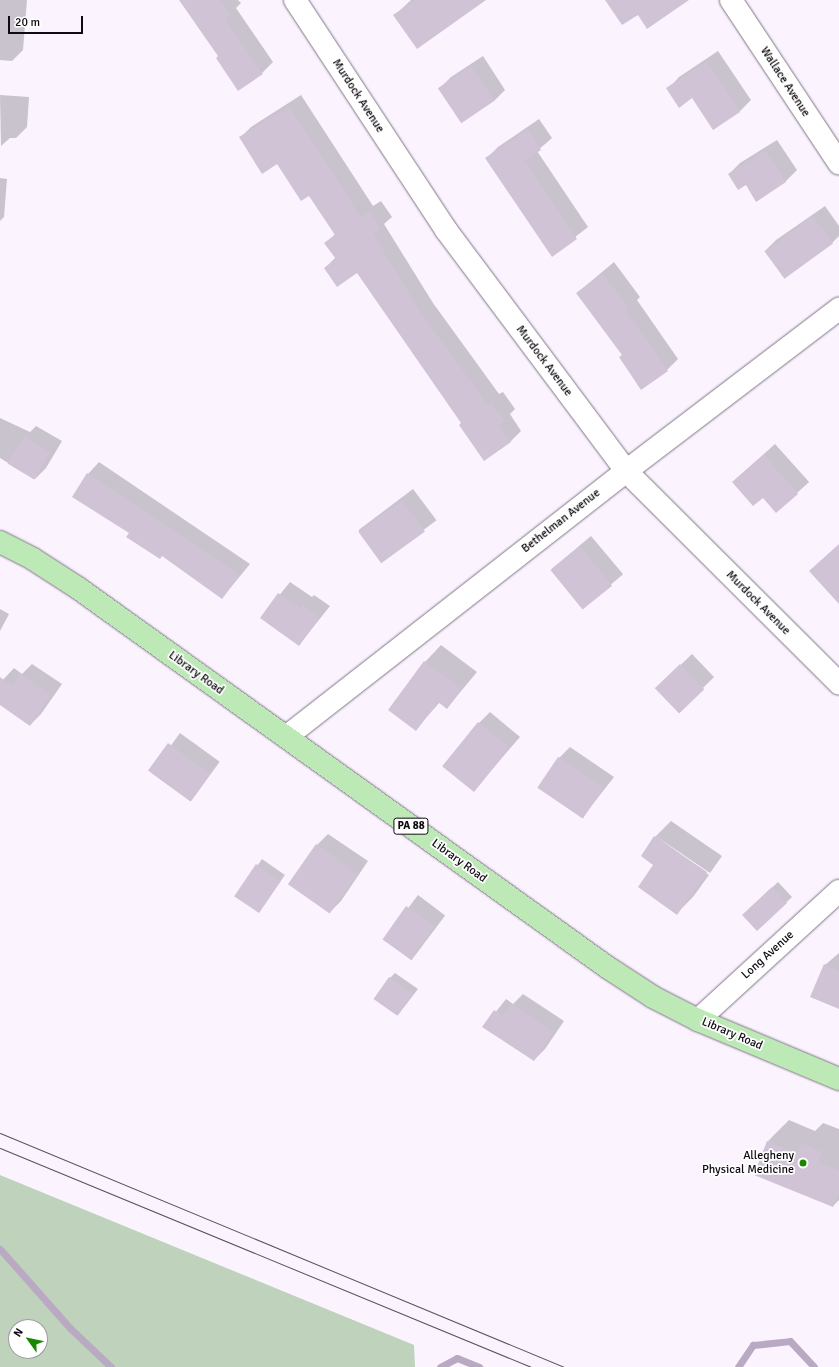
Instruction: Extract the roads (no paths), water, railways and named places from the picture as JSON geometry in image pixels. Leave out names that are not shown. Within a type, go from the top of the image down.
[{"type":"main road","name":"Library Road","points":[[0,542],[33,559],[78,588],[607,967],[653,997],[698,1020],[839,1079]]},
{"type":"street","name":"Murdock Avenue","points":[[295,0],[446,230],[626,471],[839,684]]},
{"type":"street","name":"Wallace Avenue","points":[[731,0],[839,163]]},
{"type":"street","name":"Bethelman Avenue","points":[[286,737],[626,471],[839,309]]},
{"type":"street","name":"Long Avenue","points":[[698,1020],[839,890]]},
{"type":"waterway","points":[[0,1249],[70,1328],[111,1367]]},
{"type":"waterway","points":[[738,1367],[753,1345],[790,1341],[814,1367]]},
{"type":"waterway","points":[[440,1367],[457,1358],[479,1367]]},
{"type":"tram line","points":[[0,1133],[564,1367]]},
{"type":"tram line","points":[[0,1148],[531,1367]]},
{"type":"place","name":"Allegheny Physical Medicine","points":[[803,1163]]}]
